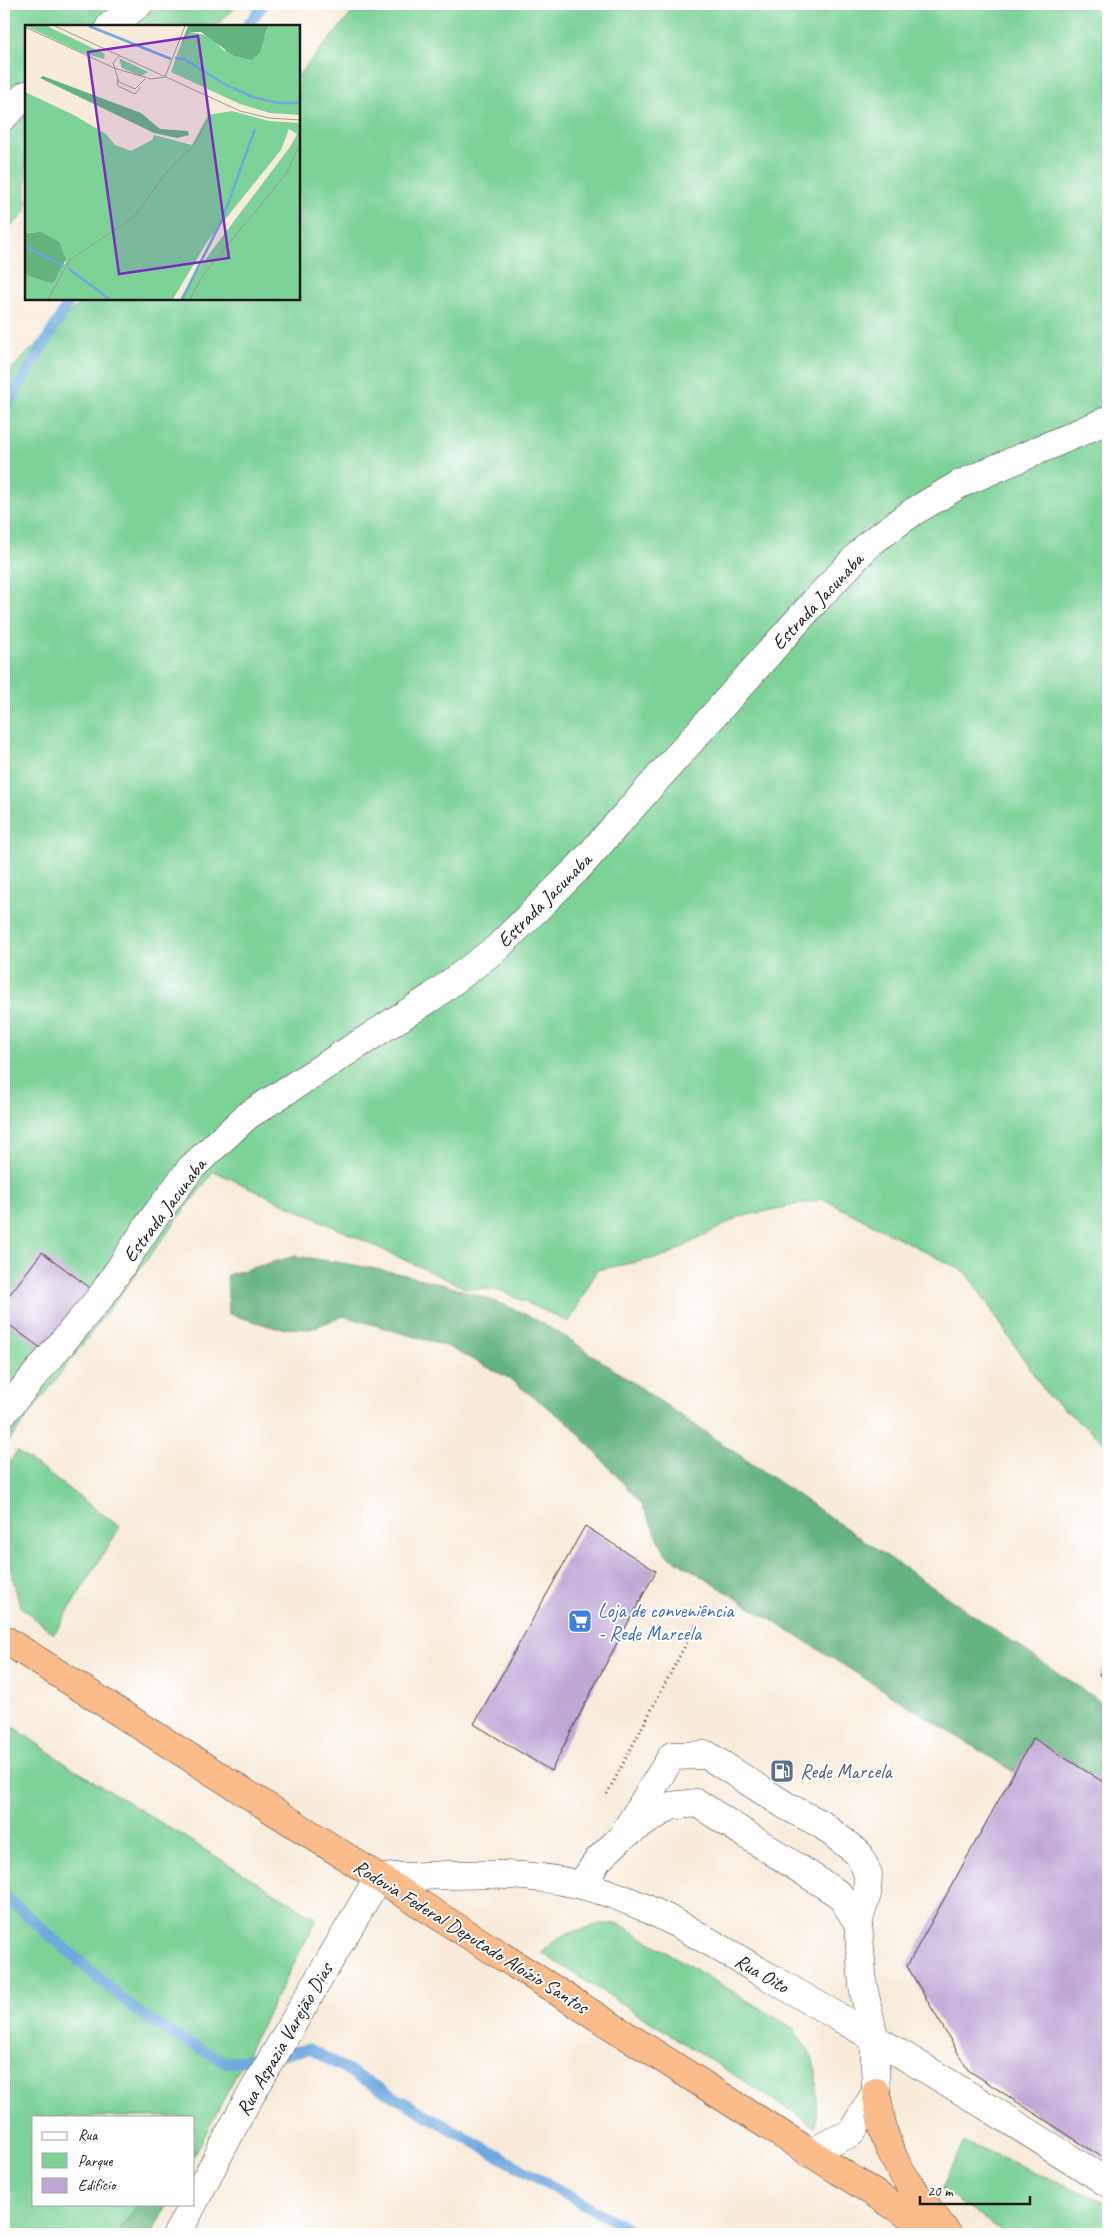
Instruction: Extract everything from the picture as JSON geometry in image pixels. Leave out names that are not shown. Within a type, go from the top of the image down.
[{"type":"highway","name":"Rodovia Federal Deputado Aloízio Santos","points":[[4,1639],[378,1878],[693,2076],[809,2153],[938,2234]]},
{"type":"highway","points":[[876,2092],[892,2156],[948,2234]]},
{"type":"street","points":[[111,25],[139,4]]},
{"type":"street","points":[[4,116],[25,96]]},
{"type":"street","name":"Estrada Jacunaba","points":[[4,1412],[102,1295],[152,1220],[191,1168],[247,1116],[432,997],[497,948],[579,867],[816,600],[870,543],[912,512],[960,484],[1108,420]]},
{"type":"street","points":[[622,1837],[672,1756],[707,1755],[788,1807],[821,1824],[859,1854],[868,1874],[867,1894],[858,1923],[863,1986],[874,2037],[876,2092],[851,2133],[809,2153]]},
{"type":"street","points":[[581,1885],[598,1860],[622,1837],[670,1806],[697,1803],[840,1895],[858,1923]]},
{"type":"street","name":"Rua Oito","points":[[378,1878],[460,1874],[527,1875],[581,1885],[638,1904],[686,1929],[874,2037],[1108,2183]]},
{"type":"street","name":"Rua Aspazia Varejão Dias","points":[[195,2199],[242,2110],[378,1878]]},
{"type":"street","name":"Rua Aspazia Varejão Dias","points":[[177,2234],[191,2206]]},
{"type":"path","points":[[602,1802],[698,1623]]},
{"type":"green space","points":[[4,4],[239,4],[217,25],[25,25],[25,213],[4,234]]},
{"type":"green space","points":[[360,4],[1108,4],[1108,1445],[1048,1396],[967,1273],[823,1199],[739,1217],[666,1256],[597,1270],[569,1322],[499,1290],[465,1288],[214,1171],[10,1440],[4,1441],[4,376],[83,300],[300,300],[300,73]]},
{"type":"green space","points":[[295,1256],[351,1264],[435,1282],[462,1290],[522,1313],[566,1337],[1108,1707],[1108,1785],[1033,1738],[1014,1772],[666,1554],[641,1503],[570,1424],[507,1377],[446,1346],[344,1316],[310,1329],[276,1328],[229,1314],[227,1275]]},
{"type":"green space","points":[[17,1451],[120,1527],[54,1634],[20,1606],[10,1567],[4,1496],[9,1464]]},
{"type":"green space","points":[[4,1720],[66,1764],[317,1919],[195,2154],[195,2116],[32,2116],[32,2206],[137,2206],[117,2234],[4,2234]]},
{"type":"green space","points":[[600,1924],[620,1924],[793,2028],[812,2057],[816,2071],[816,2127],[542,1953],[561,1937]]},
{"type":"green space","points":[[964,2142],[1108,2203],[1108,2234],[1007,2234],[941,2190]]},
{"type":"green space","points":[[137,2206],[167,2206],[152,2234],[117,2234]]},
{"type":"building","points":[[42,1252],[93,1290],[46,1352],[4,1321],[4,1302]]},
{"type":"building","name":"Loja de conveniência - Rede Marcela","points":[[585,1526],[656,1571],[551,1771],[474,1724]]},
{"type":"building","points":[[1108,1658],[1108,1681],[1099,1675]]},
{"type":"building","points":[[1033,1738],[1108,1785],[1108,2161],[968,2070],[907,1966]]},
{"type":"waterway","points":[[248,25],[264,4]]},
{"type":"waterway","points":[[4,411],[70,300]]},
{"type":"waterway","points":[[4,1895],[133,2008],[165,2030],[227,2063],[310,2049],[636,2234]]},
{"type":"place","name":"Loja de conveniência - Rede Marcela","points":[[580,1621]]},
{"type":"place","name":"Rede Marcela","points":[[782,1771]]}]
